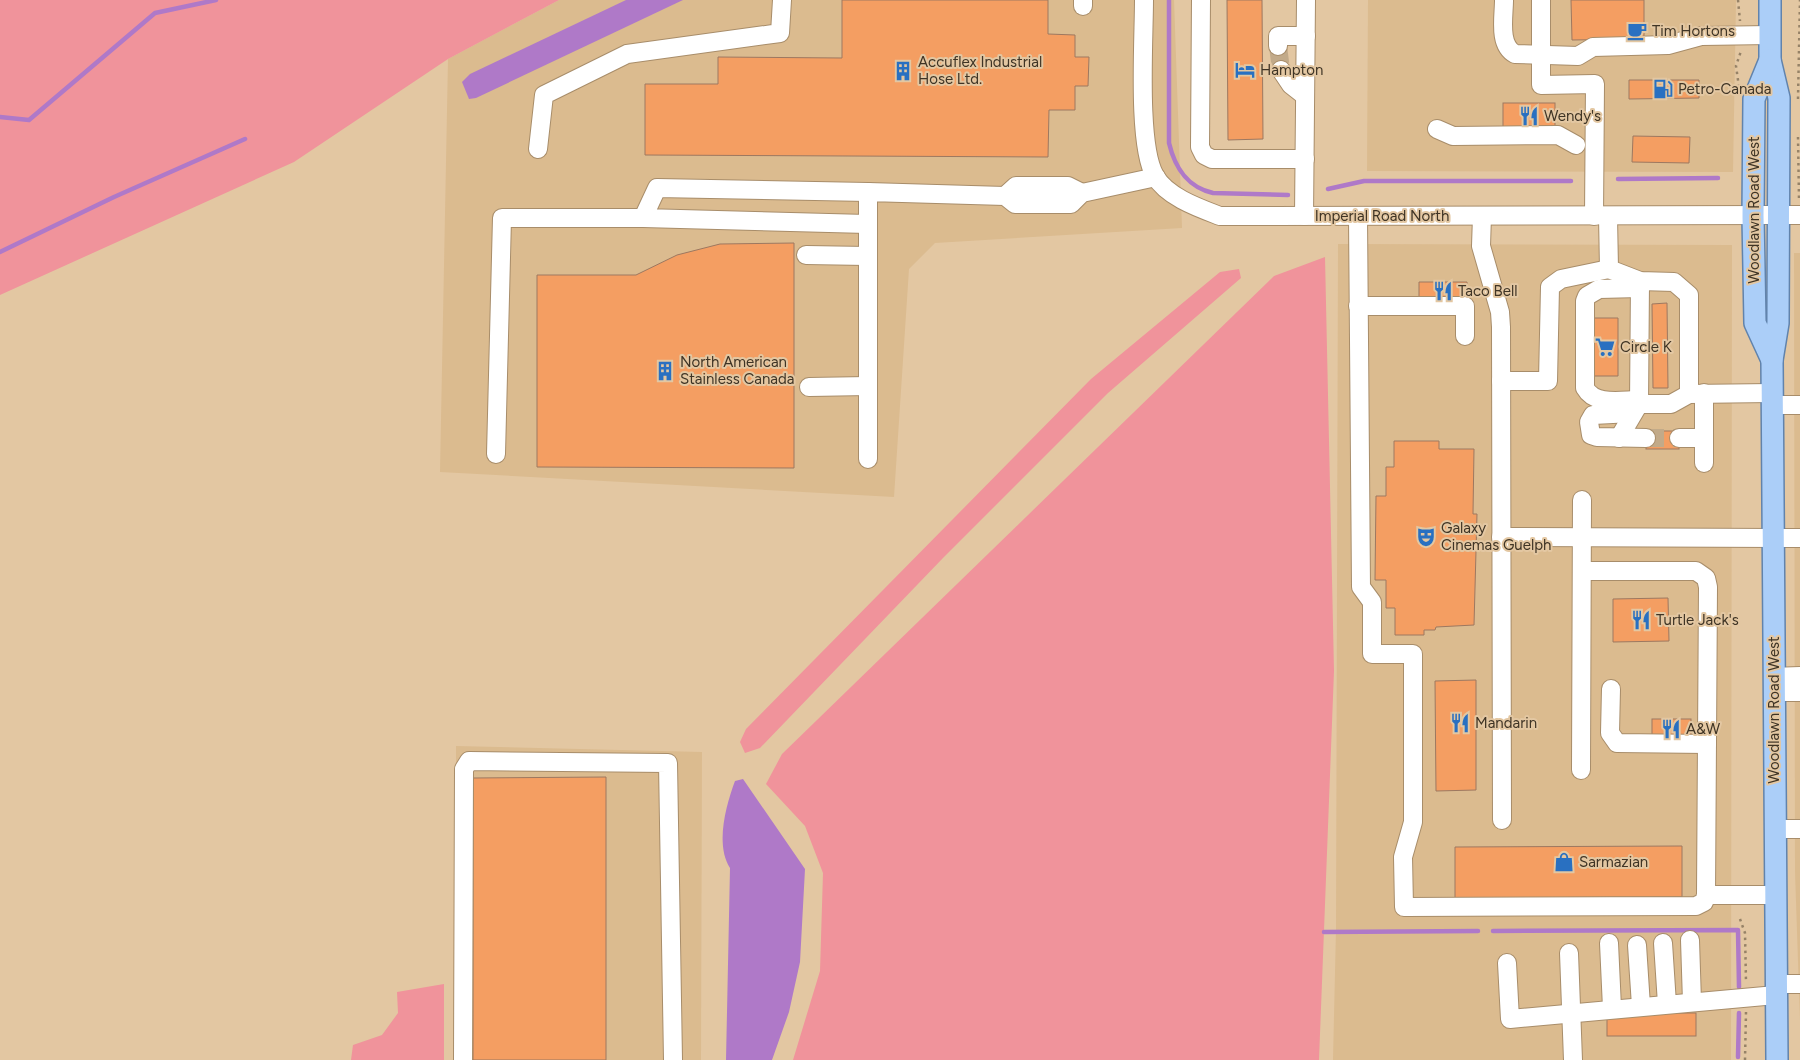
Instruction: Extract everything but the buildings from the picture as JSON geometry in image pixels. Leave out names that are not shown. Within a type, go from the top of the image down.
[{"type":"main road","name":"Woodlawn Road West","points":[[1770,0],[1770,60],[1779,98],[1793,216],[1772,360],[1777,1060]]},
{"type":"main road","name":"Woodlawn Road West","points":[[1770,60],[1754,98],[1753,216],[1755,323],[1772,360]]},
{"type":"street","points":[[538,149],[544,96],[627,54],[780,33],[782,0]]},
{"type":"street","name":"Imperial Road North","points":[[1144,0],[1145,142],[1156,177],[1182,201],[1220,216],[1793,216]]},
{"type":"street","points":[[1201,0],[1200,147],[1204,155],[1212,159],[1305,159]]},
{"type":"street","points":[[1304,216],[1306,0]]},
{"type":"street","points":[[1504,0],[1504,42],[1509,51],[1515,54],[1578,56],[1593,47],[1668,45],[1701,36],[1770,35]]},
{"type":"street","points":[[1541,0],[1541,85],[1595,84],[1601,216],[1609,269]]},
{"type":"street","points":[[1278,46],[1278,36],[1306,36]]},
{"type":"street","points":[[1280,70],[1292,85],[1305,96]]},
{"type":"street","points":[[1437,129],[1453,136],[1558,135],[1576,145]]},
{"type":"street","points":[[643,218],[657,188],[1005,196],[1015,204],[1071,204],[1082,193],[1156,177]]},
{"type":"street","points":[[868,192],[868,460]]},
{"type":"street","points":[[1358,216],[1361,586],[1372,602],[1372,654],[1413,654],[1413,822],[1403,857],[1404,907],[1696,906],[1704,902],[1706,895],[1708,587],[1706,578],[1696,571],[1582,571]]},
{"type":"street","points":[[1482,216],[1481,246],[1500,312],[1502,820]]},
{"type":"street","points":[[496,454],[502,218],[643,218],[867,224]]},
{"type":"street","points":[[806,256],[867,256]]},
{"type":"street","points":[[1501,381],[1548,382],[1550,287],[1561,279],[1609,269],[1640,284]]},
{"type":"street","points":[[1637,406],[1598,400],[1590,396],[1586,388],[1585,301],[1587,296],[1599,289],[1674,282],[1689,295],[1697,393],[1704,438],[1704,463]]},
{"type":"street","points":[[1619,438],[1637,406],[1640,284]]},
{"type":"street","points":[[1358,306],[1465,306],[1465,336]]},
{"type":"street","points":[[809,387],[868,386]]},
{"type":"street","points":[[1646,438],[1597,438],[1591,435],[1589,422],[1593,415],[1600,413],[1637,406],[1671,404],[1697,393],[1772,399],[1800,405]]},
{"type":"street","points":[[1679,438],[1704,438]]},
{"type":"street","points":[[1581,770],[1582,500]]},
{"type":"street","points":[[1501,537],[1800,538]]},
{"type":"street","points":[[1774,684],[1800,676]]},
{"type":"street","points":[[1774,684],[1800,692]]},
{"type":"street","points":[[1611,690],[1610,733],[1617,743],[1707,744]]},
{"type":"street","points":[[463,1060],[464,770],[469,761],[668,763],[673,1060]]},
{"type":"street","points":[[1775,829],[1800,829]]},
{"type":"street","points":[[1706,895],[1775,895]]},
{"type":"street","points":[[1690,940],[1692,1002]]},
{"type":"street","points":[[1609,943],[1612,1008]]},
{"type":"street","points":[[1663,943],[1667,1004]]},
{"type":"street","points":[[1637,945],[1641,1006]]},
{"type":"street","points":[[1569,953],[1573,1060]]},
{"type":"street","points":[[1507,963],[1510,1019],[1692,1002],[1776,990],[1800,984]]},
{"type":"path","points":[[1798,102],[1800,0]]},
{"type":"path","points":[[1793,216],[1798,129]]},
{"type":"shaded area","points":[[0,0],[559,0],[448,59],[294,162],[0,295]]},
{"type":"shaded area","points":[[559,0],[1174,0],[1182,228],[935,243],[909,269],[894,497],[440,472],[448,59]]},
{"type":"shaded area","points":[[626,0],[683,0],[476,98],[469,99],[462,82],[470,74]]},
{"type":"shaded area","points":[[1368,0],[1736,0],[1733,172],[1367,171]]},
{"type":"shaded area","points":[[1338,244],[1732,245],[1731,1060],[1333,1060],[1336,929]]},
{"type":"shaded area","points":[[1794,253],[1800,253],[1800,1020],[1795,872]]},
{"type":"shaded area","points":[[1325,257],[1334,671],[1319,1060],[793,1060],[820,971],[823,873],[805,826],[766,784],[782,754],[1274,276]]},
{"type":"shaded area","points":[[1239,269],[1241,278],[1108,393],[943,558],[760,748],[745,753],[740,742],[746,729],[1091,379],[1220,272]]},
{"type":"shaded area","points":[[456,746],[702,752],[701,1060],[456,1060]]},
{"type":"shaded area","points":[[743,779],[805,869],[800,962],[789,1012],[772,1060],[726,1060],[730,868],[723,848],[723,837],[728,801],[735,781]]},
{"type":"shaded area","points":[[444,984],[444,1060],[351,1060],[353,1045],[382,1035],[398,1013],[397,992]]},
{"type":"waterway","points":[[0,117],[29,120],[155,13],[216,0]]},
{"type":"waterway","points":[[1169,0],[1169,143],[1179,168],[1189,181],[1213,193],[1288,195]]},
{"type":"waterway","points":[[0,252],[114,197],[245,139]]},
{"type":"waterway","points":[[1618,179],[1718,178]]},
{"type":"waterway","points":[[1328,189],[1364,181],[1571,181]]},
{"type":"waterway","points":[[1493,931],[1738,930],[1739,987]]},
{"type":"waterway","points":[[1324,932],[1478,931]]},
{"type":"waterway","points":[[1738,1057],[1739,1013]]},
{"type":"tunnel","points":[[1278,46],[1281,70]]},
{"type":"tunnel","points":[[1646,438],[1679,438]]},
{"type":"place","name":"Tim Hortons","points":[[1637,31]]},
{"type":"place","name":"Hampton","points":[[1245,70]]},
{"type":"place","name":"Accuflex Industrial Hose Ltd.","points":[[903,71]]},
{"type":"place","name":"Petro-Canada","points":[[1663,89]]},
{"type":"place","name":"Wendy's","points":[[1529,116]]},
{"type":"place","name":"Taco Bell","points":[[1443,291]]},
{"type":"place","name":"Circle K","points":[[1605,347]]},
{"type":"place","name":"North American Stainless Canada","points":[[665,371]]},
{"type":"place","name":"Galaxy Cinemas Guelph","points":[[1426,537]]},
{"type":"place","name":"Turtle Jack's","points":[[1641,620]]},
{"type":"place","name":"Mandarin","points":[[1460,723]]},
{"type":"place","name":"A&W","points":[[1671,729]]},
{"type":"place","name":"Sarmazian","points":[[1564,862]]}]
